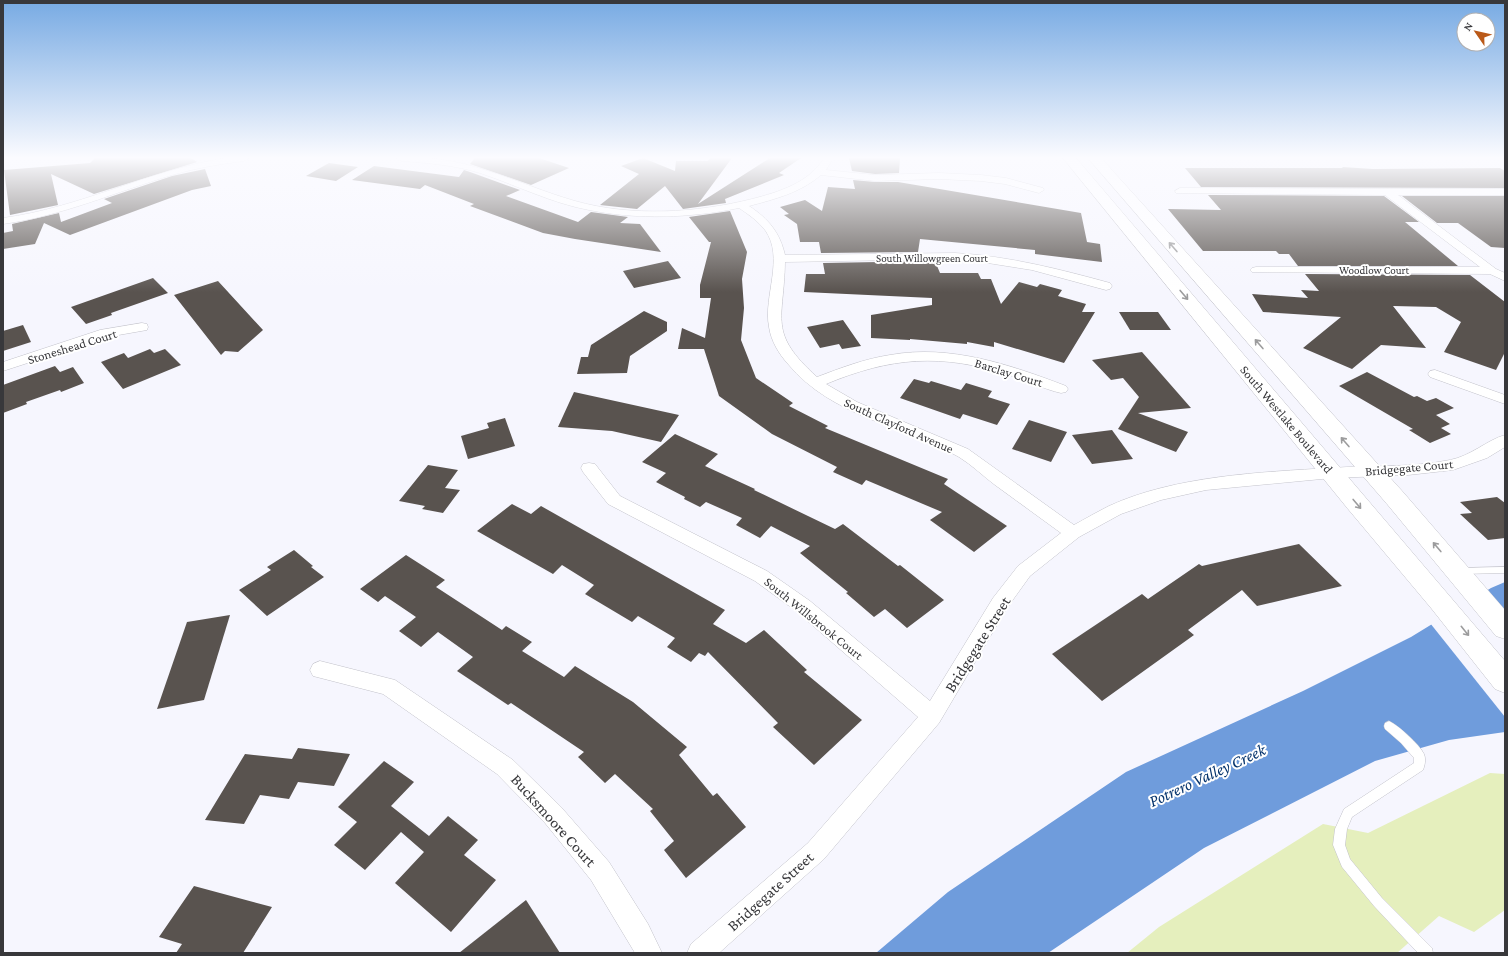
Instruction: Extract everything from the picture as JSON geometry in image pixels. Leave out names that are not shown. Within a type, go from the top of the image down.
[{"type":"main road","name":"South Westlake Boulevard","points":[[1106,203],[1440,601],[1505,681]]},
{"type":"main road","name":"South Westlake Boulevard","points":[[1133,203],[1371,471],[1505,628]]},
{"type":"street","points":[[3,221],[32,217],[84,203]]},
{"type":"street","points":[[571,203],[588,207],[629,213],[662,215],[695,213],[750,203]]},
{"type":"street","points":[[1403,203],[1492,271],[1505,277]]},
{"type":"street","name":"South Clayford Avenue","points":[[741,205],[761,220],[771,230],[777,242],[779,260],[774,318],[778,340],[794,363],[815,384],[835,397],[868,414],[922,434],[964,454],[1073,533]]},
{"type":"street","name":"South Willowgreen Court","points":[[779,260],[956,256],[980,257],[1040,268],[1106,286]]},
{"type":"street","name":"Woodlow Court","points":[[1256,270],[1492,271]]},
{"type":"street","name":"Stoneshead Court","points":[[3,367],[105,333],[142,327]]},
{"type":"street","name":"Barclay Court","points":[[815,384],[866,364],[888,359],[940,357],[990,364],[1061,389]]},
{"type":"street","points":[[1435,374],[1505,400]]},
{"type":"street","name":"Bridgegate Court","points":[[1332,473],[1408,470],[1453,465],[1482,454],[1505,440]]},
{"type":"street","name":"South Willsbrook Court","points":[[589,468],[614,500],[761,576],[803,606],[932,716]]},
{"type":"street","name":"Bridgegate Street","points":[[700,953],[816,851],[932,716],[1000,603],[1024,571],[1073,533],[1115,510],[1158,495],[1206,484],[1332,473]]},
{"type":"street","name":"Bucksmoore Court","points":[[320,670],[388,686],[505,767],[553,815],[600,871],[639,933],[649,953]]},
{"type":"lane","points":[[1464,579],[1505,570]]},
{"type":"lane","points":[[1389,726],[1405,740],[1419,756],[1419,766],[1348,814],[1341,829],[1339,845],[1346,864],[1378,902],[1427,953]]},
{"type":"green space","points":[[1490,773],[1505,774],[1505,910],[1474,932],[1439,916],[1397,953],[1127,953],[1159,927],[1323,824],[1368,833]]},
{"type":"water","name":"Potrero Valley Creek","points":[[1505,582],[1505,732],[1449,740],[1375,761],[1204,848],[1048,953],[876,953],[948,892],[1126,772],[1303,691],[1411,637],[1491,588]]},
{"type":"pier","points":[[1484,590],[1505,611],[1505,717],[1430,623]]},
{"type":"building","points":[[8,203],[57,203],[58,205],[10,215]]},
{"type":"building","points":[[112,203],[158,203],[70,235],[44,223],[35,244],[3,249],[3,233],[13,231],[12,224],[59,213],[61,222]]},
{"type":"building","points":[[470,203],[524,203],[578,222],[591,212],[628,217],[620,223],[640,224],[661,252],[543,233],[470,206],[474,204]]},
{"type":"building","points":[[603,203],[645,203],[637,209],[600,205]]},
{"type":"building","points":[[678,203],[699,203],[698,204],[700,203],[726,203],[683,209]]},
{"type":"building","points":[[796,203],[809,203],[822,211],[824,203],[1020,203],[1081,213],[1087,242],[1100,244],[1102,262],[1035,254],[1035,250],[920,239],[918,252],[821,253],[819,242],[800,242],[797,224],[784,215],[789,214],[780,207]]},
{"type":"building","points":[[1215,203],[1393,203],[1419,222],[1405,222],[1458,266],[1298,266],[1289,254],[1279,254],[1276,251],[1203,251],[1168,209],[1221,210]]},
{"type":"building","points":[[1411,203],[1505,203],[1505,248],[1491,247],[1458,223],[1437,223]]},
{"type":"building","points":[[730,211],[747,252],[742,279],[744,308],[741,340],[756,378],[793,403],[789,406],[828,426],[825,428],[948,479],[944,484],[1007,526],[974,552],[930,520],[942,512],[866,480],[862,485],[833,472],[837,467],[772,434],[719,396],[704,349],[678,349],[682,328],[705,338],[711,298],[700,298],[700,285],[711,242],[709,242],[689,217]]},
{"type":"building","points":[[668,261],[681,278],[634,288],[623,271]]},
{"type":"building","points":[[935,261],[940,273],[978,273],[981,279],[991,279],[1001,304],[1019,282],[1037,287],[1040,284],[1062,290],[1058,296],[1086,304],[1082,312],[1095,312],[1064,363],[994,342],[994,347],[967,342],[967,344],[910,339],[871,338],[871,315],[932,305],[932,298],[804,292],[806,274],[825,274],[823,263]]},
{"type":"building","points":[[1305,274],[1470,275],[1505,302],[1505,352],[1496,370],[1444,352],[1461,322],[1436,307],[1393,306],[1426,348],[1381,345],[1352,369],[1303,348],[1341,317],[1263,312],[1252,294],[1308,298],[1301,290],[1319,291]]},
{"type":"building","points":[[153,278],[168,293],[111,313],[112,315],[86,324],[71,307]]},
{"type":"building","points":[[218,281],[263,330],[238,352],[225,351],[221,355],[174,295]]},
{"type":"building","points":[[644,311],[667,322],[667,331],[630,356],[627,373],[577,374],[581,357],[588,357],[591,345]]},
{"type":"building","points":[[1119,312],[1158,312],[1171,330],[1130,330]]},
{"type":"building","points":[[843,320],[861,346],[842,349],[839,344],[820,348],[807,327]]},
{"type":"building","points":[[23,325],[31,342],[3,351],[3,331]]},
{"type":"building","points":[[150,349],[154,353],[165,349],[181,365],[123,389],[101,362],[124,353],[128,358]]},
{"type":"building","points":[[1142,352],[1191,408],[1138,413],[1188,432],[1176,452],[1118,429],[1139,397],[1123,378],[1111,380],[1092,360]]},
{"type":"building","points":[[55,366],[60,372],[73,367],[84,383],[61,392],[60,390],[26,402],[27,404],[3,413],[3,385]]},
{"type":"building","points":[[1367,372],[1414,397],[1417,396],[1427,401],[1436,398],[1454,408],[1436,415],[1450,424],[1441,428],[1451,434],[1430,443],[1409,430],[1413,429],[1339,386]]},
{"type":"building","points":[[914,379],[929,383],[931,381],[961,390],[966,383],[992,391],[988,397],[1010,404],[997,425],[963,414],[960,419],[900,398]]},
{"type":"building","points":[[574,392],[679,415],[661,442],[612,431],[558,427]]},
{"type":"building","points":[[505,418],[515,446],[468,459],[461,436],[489,428],[487,423]]},
{"type":"building","points":[[1029,420],[1067,432],[1051,462],[1012,449]]},
{"type":"building","points":[[1112,430],[1133,459],[1092,464],[1072,435]]},
{"type":"building","points":[[675,434],[718,454],[705,466],[835,529],[843,524],[898,566],[900,565],[944,600],[907,628],[885,609],[874,617],[846,593],[848,592],[800,553],[810,546],[771,526],[760,538],[736,525],[742,518],[706,502],[700,507],[684,499],[685,497],[656,482],[666,473],[642,462]]},
{"type":"building","points":[[428,465],[458,470],[445,488],[460,490],[443,513],[422,509],[425,506],[399,501]]},
{"type":"building","points":[[1497,497],[1505,503],[1505,538],[1488,540],[1460,514],[1472,513],[1460,502]]},
{"type":"building","points":[[512,504],[531,514],[541,506],[725,610],[713,624],[746,643],[764,630],[807,670],[804,672],[862,720],[814,765],[773,727],[778,723],[708,652],[705,656],[699,653],[691,662],[667,647],[675,638],[638,616],[632,622],[585,594],[594,585],[562,565],[553,574],[477,531]]},
{"type":"building","points":[[1299,544],[1342,586],[1257,606],[1242,590],[1188,630],[1194,635],[1102,701],[1052,654],[1142,594],[1148,599],[1199,564],[1202,566]]},
{"type":"building","points":[[294,550],[313,566],[311,567],[324,577],[267,616],[239,590],[271,570],[267,567]]},
{"type":"building","points":[[406,555],[445,580],[436,587],[502,630],[506,626],[532,642],[522,651],[564,677],[575,666],[633,702],[687,747],[679,755],[713,796],[717,793],[746,827],[686,878],[664,850],[674,841],[650,811],[653,809],[615,774],[605,783],[578,757],[584,752],[511,703],[508,705],[457,671],[473,657],[438,632],[421,647],[399,631],[416,617],[385,596],[378,602],[360,589]]},
{"type":"building","points":[[230,615],[204,700],[157,709],[187,622]]},
{"type":"building","points":[[298,748],[350,754],[334,786],[298,782],[289,799],[260,795],[244,824],[205,820],[245,754],[292,759]]},
{"type":"building","points":[[384,761],[414,782],[391,806],[429,836],[448,816],[478,840],[464,855],[496,880],[451,932],[395,883],[424,852],[401,832],[365,870],[334,845],[357,822],[338,807]]},
{"type":"building","points":[[194,886],[272,907],[243,953],[176,953],[182,944],[159,937]]},
{"type":"building","points":[[526,900],[560,953],[459,953]]}]
